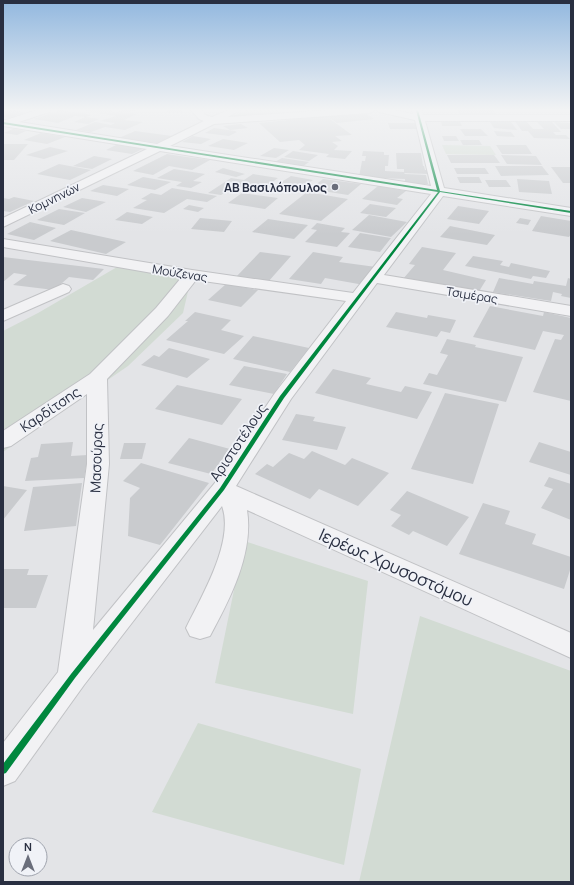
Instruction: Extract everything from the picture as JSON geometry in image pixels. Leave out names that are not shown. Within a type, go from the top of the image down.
[{"type":"street","name":"Κομνηνών","points":[[3,223],[148,151]]},
{"type":"street","points":[[184,151],[571,212]]},
{"type":"street","points":[[428,151],[439,192]]},
{"type":"street","name":"Αριστοτέλους","points":[[3,770],[73,676],[222,489],[282,397],[439,192]]},
{"type":"street","name":"Μούζενας","points":[[3,243],[192,275],[357,298]]},
{"type":"street","points":[[97,378],[162,312],[192,275]]},
{"type":"street","name":"Τσιμέρας","points":[[374,278],[571,311]]},
{"type":"street","points":[[3,316],[63,289]]},
{"type":"street","name":"Καρδίτσης","points":[[3,441],[97,378]]},
{"type":"street","name":"Μασούρας","points":[[73,676],[98,464],[97,378]]},
{"type":"street","points":[[200,628],[226,575],[237,528],[235,509],[222,489]]},
{"type":"street","name":"Ιερέως Χρυσοστόμου","points":[[222,489],[571,646]]},
{"type":"shaded area","points":[[445,151],[494,151],[496,155],[446,154]]},
{"type":"shaded area","points":[[124,263],[192,275],[190,283],[194,284],[189,287],[183,313],[128,366],[3,452],[3,331],[38,313]]},
{"type":"shaded area","points":[[244,541],[368,581],[353,714],[215,683]]},
{"type":"shaded area","points":[[420,616],[571,671],[571,882],[359,882]]},
{"type":"shaded area","points":[[198,723],[361,769],[344,865],[152,812]]},
{"type":"building","points":[[3,151],[22,151],[14,160],[3,160]]},
{"type":"building","points":[[37,151],[67,151],[44,159],[26,155]]},
{"type":"building","points":[[114,151],[138,151],[132,154]]},
{"type":"building","points":[[268,151],[287,151],[276,158],[260,156]]},
{"type":"building","points":[[293,151],[318,155],[309,161],[284,157]]},
{"type":"building","points":[[309,151],[352,151],[345,159],[326,157],[329,154]]},
{"type":"building","points":[[363,151],[384,152],[384,155],[389,155],[388,166],[385,166],[385,171],[404,172],[404,169],[397,169],[396,153],[421,153],[423,166],[425,170],[427,170],[428,174],[404,173],[426,175],[428,184],[405,184],[405,179],[359,177],[362,161],[365,161],[366,156],[362,156]]},
{"type":"building","points":[[500,151],[530,151],[532,154],[502,154]]},
{"type":"building","points":[[167,154],[210,160],[192,170],[169,166],[153,175],[133,171]]},
{"type":"building","points":[[447,155],[494,155],[500,163],[451,163]]},
{"type":"building","points":[[501,155],[536,156],[542,165],[507,164]]},
{"type":"building","points":[[94,156],[112,159],[92,169],[73,166]]},
{"type":"building","points":[[282,158],[309,162],[299,169],[271,164]]},
{"type":"building","points":[[59,164],[91,170],[70,180],[37,174]]},
{"type":"building","points":[[495,166],[542,166],[549,175],[501,176]]},
{"type":"building","points":[[551,167],[571,167],[571,183],[563,183]]},
{"type":"building","points":[[223,168],[245,174],[236,177],[215,172]]},
{"type":"building","points":[[454,168],[485,168],[489,174],[457,174]]},
{"type":"building","points":[[174,169],[205,174],[193,181],[202,182],[191,188],[176,186],[182,182],[157,178]]},
{"type":"building","points":[[253,174],[278,178],[261,190],[235,186],[221,195],[208,193],[231,178],[244,180]]},
{"type":"building","points":[[291,176],[313,180],[294,192],[272,188]]},
{"type":"building","points":[[143,177],[171,182],[155,190],[127,185]]},
{"type":"building","points":[[457,177],[479,177],[482,183],[460,183]]},
{"type":"building","name":"ΑΒ Βασιλόπουλος","points":[[323,179],[361,184],[348,195],[310,189]]},
{"type":"building","points":[[517,179],[549,181],[552,194],[519,192]]},
{"type":"building","points":[[485,180],[506,180],[511,187],[489,187]]},
{"type":"building","points":[[103,185],[129,189],[117,196],[90,191]]},
{"type":"building","points":[[378,186],[406,191],[397,198],[403,199],[397,205],[362,199]]},
{"type":"building","points":[[172,188],[217,196],[207,202],[187,199],[164,213],[133,208],[147,200],[141,199],[151,193],[161,195]]},
{"type":"building","points":[[307,192],[348,199],[321,221],[279,214]]},
{"type":"building","points":[[242,193],[278,198],[265,209],[228,203]]},
{"type":"building","points":[[14,197],[34,201],[10,212],[3,211],[3,198],[9,199]]},
{"type":"building","points":[[82,198],[106,202],[86,212],[63,207]]},
{"type":"building","points":[[370,204],[396,208],[386,217],[360,213]]},
{"type":"building","points":[[189,205],[204,208],[198,212],[183,209]]},
{"type":"building","points":[[458,206],[489,211],[479,224],[447,219]]},
{"type":"building","points":[[59,209],[85,213],[64,225],[37,220]]},
{"type":"building","points":[[127,212],[153,217],[142,224],[115,220]]},
{"type":"building","points":[[369,215],[407,222],[391,237],[352,230]]},
{"type":"building","points":[[541,216],[571,221],[571,234],[569,237],[532,231]]},
{"type":"building","points":[[200,218],[232,221],[224,232],[191,229]]},
{"type":"building","points":[[520,218],[531,220],[528,225],[516,223]]},
{"type":"building","points":[[268,219],[308,225],[294,239],[252,232]]},
{"type":"building","points":[[30,222],[56,228],[34,240],[7,234]]},
{"type":"building","points":[[317,223],[345,228],[341,232],[350,233],[337,247],[305,242],[317,230],[311,229]]},
{"type":"building","points":[[450,226],[495,235],[487,245],[440,237]]},
{"type":"building","points":[[71,230],[126,242],[106,254],[50,241]]},
{"type":"building","points":[[360,233],[391,238],[380,252],[348,247]]},
{"type":"building","points":[[422,247],[456,253],[443,270],[486,280],[478,293],[403,279],[415,265],[409,264]]},
{"type":"building","points":[[260,252],[291,256],[268,282],[236,277]]},
{"type":"building","points":[[313,252],[343,257],[339,262],[376,267],[364,285],[325,278],[321,284],[289,279]]},
{"type":"building","points":[[473,256],[503,261],[500,265],[509,267],[511,263],[550,271],[546,278],[533,276],[531,279],[465,266]]},
{"type":"building","points":[[3,257],[104,269],[93,280],[69,277],[54,290],[13,285],[27,275],[14,273],[3,282]]},
{"type":"building","points":[[499,278],[533,284],[534,281],[566,286],[568,278],[571,279],[571,298],[561,296],[562,294],[553,292],[551,301],[493,292]]},
{"type":"building","points":[[226,284],[258,290],[241,307],[208,300]]},
{"type":"building","points":[[490,306],[543,316],[544,312],[571,318],[571,401],[533,392],[555,339],[561,340],[564,335],[543,331],[535,350],[473,337]]},
{"type":"building","points":[[195,312],[231,320],[221,330],[244,336],[224,354],[166,340],[188,321],[185,321]]},
{"type":"building","points":[[396,312],[427,318],[428,315],[456,320],[450,333],[441,331],[437,337],[386,327]]},
{"type":"building","points":[[253,336],[309,348],[290,372],[233,359]]},
{"type":"building","points":[[447,339],[476,345],[475,347],[523,357],[506,402],[423,384],[429,373],[437,375],[448,355],[440,353]]},
{"type":"building","points":[[169,348],[210,359],[187,378],[141,365],[154,355],[159,357]]},
{"type":"building","points":[[244,366],[287,374],[274,394],[229,385]]},
{"type":"building","points":[[333,369],[371,378],[366,384],[401,392],[405,386],[432,392],[417,419],[315,393]]},
{"type":"building","points":[[177,385],[242,399],[222,425],[155,409]]},
{"type":"building","points":[[445,393],[499,404],[473,484],[411,469]]},
{"type":"building","points":[[296,414],[315,417],[313,421],[346,427],[337,450],[282,440]]},
{"type":"building","points":[[189,438],[230,449],[211,474],[168,463]]},
{"type":"building","points":[[73,442],[71,456],[88,455],[84,478],[25,481],[31,458],[38,457],[41,444]]},
{"type":"building","points":[[539,442],[571,452],[571,475],[529,462]]},
{"type":"building","points":[[124,443],[146,443],[142,459],[120,459]]},
{"type":"building","points":[[312,451],[345,465],[352,458],[389,473],[358,506],[319,489],[310,499],[255,474],[267,464],[273,467],[289,453],[304,459]]},
{"type":"building","points":[[141,463],[209,483],[160,545],[128,536],[130,498],[140,488],[123,481]]},
{"type":"building","points":[[549,477],[571,484],[571,520],[541,508],[553,489],[544,486]]},
{"type":"building","points":[[82,483],[76,526],[24,531],[33,487]]},
{"type":"building","points":[[3,486],[27,490],[3,520]]},
{"type":"building","points":[[407,491],[469,517],[447,546],[413,531],[409,535],[391,526],[401,515],[390,510]]},
{"type":"building","points":[[483,503],[510,511],[505,524],[536,534],[532,544],[571,557],[571,567],[564,589],[459,554]]},
{"type":"building","points":[[3,569],[29,569],[27,575],[48,575],[36,608],[3,608]]},
{"type":"cycle path","points":[[184,151],[571,212]]},
{"type":"cycle path","points":[[3,770],[73,676],[222,489],[282,397],[439,192],[428,151]]},
{"type":"place","name":"ΑΒ Βασιλόπουλος","points":[[335,187]]}]
